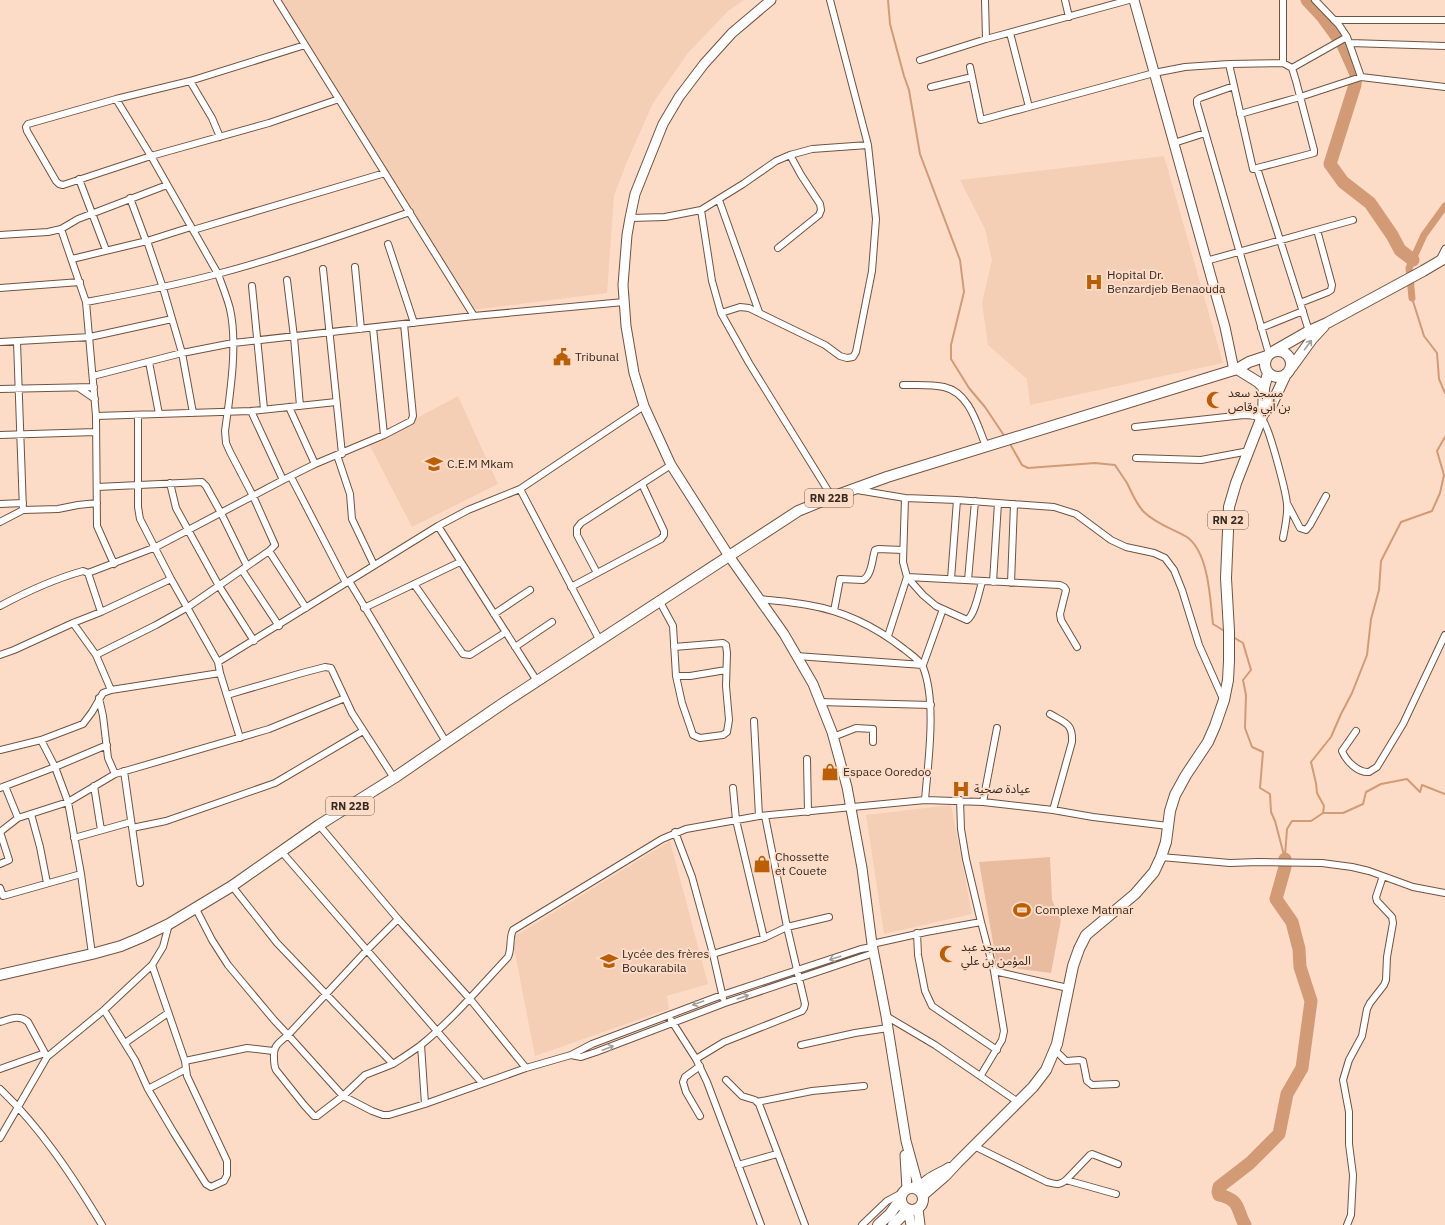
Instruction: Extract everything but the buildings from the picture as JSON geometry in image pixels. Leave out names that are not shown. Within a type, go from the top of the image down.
[{"type":"main road","points":[[770,0],[732,33],[704,64],[679,96],[663,124],[635,194],[630,218],[627,235],[624,285],[626,326],[634,373],[644,406],[671,465],[729,556],[784,634],[813,684],[833,736],[847,787],[862,868],[872,948],[886,1016],[906,1142],[917,1181],[911,1198],[911,1225]]},
{"type":"main road","points":[[1134,0],[1236,370],[1264,388]]},
{"type":"main road","name":"RN 22","points":[[1270,354],[1309,331],[1327,323],[1442,260]]},
{"type":"main road","name":"RN 22","points":[[1262,416],[1272,404],[1288,371],[1312,339],[1327,323]]},
{"type":"main road","points":[[1236,370],[1250,374],[1268,373],[1275,377],[1280,377],[1288,371],[1291,364],[1289,356],[1282,351],[1270,354],[1264,364],[1268,373]]},
{"type":"main road","name":"RN 22B","points":[[0,975],[92,954],[134,941],[169,924],[232,886],[319,825],[394,778],[537,681],[798,511],[832,496],[853,489],[1236,370],[1249,362],[1270,354]]},
{"type":"main road","name":"RN 22","points":[[878,1225],[911,1198],[929,1178],[957,1163],[1033,1087],[1046,1070],[1055,1050],[1062,1024],[1073,966],[1079,948],[1086,935],[1135,894],[1154,872],[1161,857],[1166,842],[1170,811],[1175,795],[1186,775],[1208,742],[1224,700],[1228,680],[1229,631],[1226,578],[1229,507],[1236,482],[1262,416],[1264,388],[1268,373]]},
{"type":"main road","points":[[911,1198],[920,1225]]},
{"type":"main road","name":"RN 22","points":[[893,1225],[903,1215],[911,1198]]},
{"type":"street","points":[[277,0],[474,316]]},
{"type":"street","points":[[721,314],[740,307],[749,308],[825,345],[840,356],[847,358],[853,357],[856,352],[872,271],[876,219],[868,145],[830,0]]},
{"type":"street","points":[[985,0],[986,39]]},
{"type":"street","points":[[1065,0],[1069,17]]},
{"type":"street","points":[[920,60],[986,39],[1129,0]]},
{"type":"street","points":[[1283,0],[1283,63]]},
{"type":"street","points":[[1315,0],[1334,20],[1342,39],[1350,43],[1445,46]]},
{"type":"street","points":[[1334,20],[1445,20]]},
{"type":"street","points":[[1010,33],[1029,107]]},
{"type":"street","points":[[1292,68],[1342,39]]},
{"type":"street","points":[[1350,43],[1358,78]]},
{"type":"street","points":[[305,45],[190,81],[116,99],[28,124],[26,127],[27,131],[50,172],[59,184],[63,185],[151,156],[269,123],[339,99]]},
{"type":"street","points":[[970,67],[981,120],[1154,73],[1185,67],[1229,64],[1283,63],[1292,68],[1314,153],[1257,168]]},
{"type":"street","points":[[1229,64],[1253,167],[1257,168],[1309,331]]},
{"type":"street","points":[[931,87],[972,77]]},
{"type":"street","points":[[1240,114],[1300,97],[1358,78],[1445,86]]},
{"type":"street","points":[[190,81],[212,118],[220,137]]},
{"type":"street","points":[[1234,86],[1197,100],[1205,133],[1270,354]]},
{"type":"street","points":[[96,655],[144,632],[188,607],[274,547],[274,543],[253,496],[226,443],[234,344],[230,309],[218,274],[151,156],[116,99]]},
{"type":"street","points":[[1174,143],[1205,133]]},
{"type":"street","points":[[630,218],[664,217],[701,210],[719,200],[776,161],[790,155],[812,149],[868,145]]},
{"type":"street","points":[[778,248],[819,215],[821,210],[820,204],[790,155]]},
{"type":"street","points":[[72,259],[146,241],[386,173]]},
{"type":"street","points":[[79,180],[106,250]]},
{"type":"street","points":[[0,235],[48,232],[60,229],[91,213],[167,185]]},
{"type":"street","points":[[130,198],[163,288],[182,353],[193,413]]},
{"type":"street","points":[[719,200],[759,312]]},
{"type":"street","points":[[701,210],[712,281],[721,314],[749,363],[832,496]]},
{"type":"street","points":[[86,302],[163,288],[218,274],[288,253],[410,212]]},
{"type":"street","points":[[1206,261],[1353,220]]},
{"type":"street","points":[[60,229],[72,259],[86,302],[96,416],[97,526],[114,564]]},
{"type":"street","points":[[1300,303],[1331,290],[1332,285],[1317,230]]},
{"type":"street","points":[[388,244],[414,323]]},
{"type":"street","points":[[1442,260],[1445,248]]},
{"type":"street","points":[[355,267],[361,330]]},
{"type":"street","points":[[323,269],[340,454],[350,494],[352,519],[374,566]]},
{"type":"street","points":[[287,280],[300,406]]},
{"type":"street","points":[[0,288],[80,282]]},
{"type":"street","points":[[252,286],[264,409]]},
{"type":"street","points":[[93,376],[182,353],[234,344],[474,316],[624,302]]},
{"type":"street","points":[[1262,328],[1303,311]]},
{"type":"street","points":[[0,342],[90,337],[172,319]]},
{"type":"street","points":[[0,606],[18,596],[70,575],[83,571],[88,573],[156,547],[283,480],[384,435],[411,421],[413,416],[404,324]]},
{"type":"street","points":[[373,328],[384,435]]},
{"type":"street","points":[[17,342],[23,510]]},
{"type":"street","points":[[149,362],[158,414]]},
{"type":"street","points":[[903,385],[943,386],[952,389],[968,404],[991,445]]},
{"type":"street","points":[[0,389],[94,387]]},
{"type":"street","points":[[79,388],[95,400]]},
{"type":"street","points":[[96,416],[251,410],[336,402]]},
{"type":"street","points":[[218,662],[279,626],[438,526],[468,510],[520,488],[644,406]]},
{"type":"street","points":[[289,407],[316,464]]},
{"type":"street","points":[[251,410],[283,480]]},
{"type":"street","points":[[138,415],[138,507],[140,519],[156,547],[171,579],[218,662],[240,738]]},
{"type":"street","points":[[1135,427],[1244,415],[1262,416],[1273,444],[1287,504],[1287,515],[1283,538]]},
{"type":"street","points":[[0,435],[96,432]]},
{"type":"street","points":[[1136,458],[1201,460],[1249,451]]},
{"type":"street","points":[[597,573],[577,534],[577,528],[582,523],[671,465]]},
{"type":"street","points":[[291,477],[348,582],[446,742]]},
{"type":"street","points":[[97,487],[202,482],[206,486],[221,513],[245,568],[279,626]]},
{"type":"street","points":[[170,483],[176,508],[219,586],[254,641]]},
{"type":"street","points":[[571,587],[661,539],[664,535],[664,531],[642,484]]},
{"type":"street","points":[[520,488],[600,641]]},
{"type":"street","points":[[853,489],[905,498],[975,501],[1054,507],[1068,510],[1076,514],[1111,540],[1126,547],[1154,552],[1165,558],[1174,570],[1182,590],[1199,645],[1224,700]]},
{"type":"street","points":[[1287,504],[1300,528],[1306,530],[1326,496]]},
{"type":"street","points":[[905,498],[903,562],[907,577],[923,595],[936,606],[967,620],[970,618],[982,582]]},
{"type":"street","points":[[950,578],[957,500]]},
{"type":"street","points":[[968,580],[975,501]]},
{"type":"street","points":[[0,504],[23,503]]},
{"type":"street","points":[[993,582],[998,503]]},
{"type":"street","points":[[0,522],[23,510],[58,509],[78,505],[97,504]]},
{"type":"street","points":[[1011,583],[1014,504]]},
{"type":"street","points":[[438,526],[537,681]]},
{"type":"street","points":[[834,611],[840,579],[863,580],[866,578],[875,550],[904,550]]},
{"type":"street","points":[[269,551],[306,608]]},
{"type":"street","points":[[364,608],[460,562]]},
{"type":"street","points":[[88,573],[101,612]]},
{"type":"street","points":[[907,577],[950,578],[982,582],[1060,585],[1066,590],[1060,614],[1061,620],[1077,647]]},
{"type":"street","points":[[888,636],[907,577]]},
{"type":"street","points":[[0,655],[72,623],[101,612],[171,579]]},
{"type":"street","points":[[414,584],[463,654],[466,656],[470,655],[506,632]]},
{"type":"street","points":[[494,614],[530,590]]},
{"type":"street","points":[[760,599],[809,605],[834,611],[870,625],[888,636],[923,665],[928,681],[930,705],[925,800]]},
{"type":"street","points":[[660,602],[673,626],[674,647],[676,676],[682,703],[693,735],[700,738],[723,735],[729,728],[726,645],[723,643],[674,647]]},
{"type":"street","points":[[923,665],[943,609]]},
{"type":"street","points":[[515,647],[552,622]]},
{"type":"street","points":[[72,623],[96,655],[111,690]]},
{"type":"street","points":[[1356,731],[1342,751],[1360,771],[1365,773],[1370,772],[1377,767],[1403,724],[1445,636]]},
{"type":"street","points":[[796,656],[923,665]]},
{"type":"street","points":[[227,695],[325,667],[331,668],[352,713],[394,778]]},
{"type":"street","points":[[676,676],[690,676],[726,670]]},
{"type":"street","points":[[0,750],[41,740],[80,726],[86,721],[103,693],[111,690],[220,673]]},
{"type":"street","points":[[99,698],[103,716],[108,758],[115,774]]},
{"type":"street","points":[[0,864],[9,860],[0,832],[18,818],[68,802],[115,774],[269,729],[345,698]]},
{"type":"street","points":[[820,702],[930,705]]},
{"type":"street","points":[[1050,714],[1066,723],[1073,732],[1072,742],[1053,810]]},
{"type":"street","points":[[696,1059],[724,1042],[804,1010],[805,1004],[762,816],[754,721]]},
{"type":"street","points":[[833,736],[856,728],[873,730],[873,742]]},
{"type":"street","points":[[983,802],[997,728]]},
{"type":"street","points":[[74,838],[101,830],[166,821],[275,783],[363,731]]},
{"type":"street","points":[[41,740],[55,767],[68,802],[81,874],[92,954]]},
{"type":"street","points":[[18,818],[2,787],[107,745]]},
{"type":"street","points":[[807,759],[808,812]]},
{"type":"street","points":[[124,771],[140,883]]},
{"type":"street","points":[[94,786],[101,830]]},
{"type":"street","points":[[733,788],[736,820],[764,938]]},
{"type":"street","points":[[398,919],[288,1035],[275,1046],[273,1050],[276,1070],[311,1114],[317,1116],[343,1096],[365,1076],[393,1064],[421,1045],[438,1030],[470,999],[508,957],[510,952],[511,934],[514,930],[675,832],[700,826],[762,816],[925,800],[960,800],[983,802],[1053,810],[1093,818],[1168,826]]},
{"type":"street","points":[[960,800],[961,829],[966,859],[994,971],[1004,1031],[1002,1040],[997,1050],[981,1075]]},
{"type":"street","points":[[31,814],[47,883]]},
{"type":"street","points":[[319,825],[398,919],[470,999],[526,1068]]},
{"type":"street","points":[[675,832],[692,877],[713,954],[724,1003]]},
{"type":"street","points":[[281,851],[438,1030],[482,1083]]},
{"type":"street","points":[[1161,857],[1230,863],[1322,863],[1352,866],[1412,887],[1445,893]]},
{"type":"street","points":[[0,888],[3,896],[81,874]]},
{"type":"street","points":[[1347,1225],[1351,1215],[1353,1175],[1349,1144],[1348,1112],[1343,1080],[1349,1060],[1362,1036],[1367,1009],[1386,980],[1387,957],[1393,923],[1392,917],[1376,898],[1383,876]]},
{"type":"street","points":[[232,886],[277,943],[393,1064]]},
{"type":"street","points":[[195,907],[212,940],[228,965],[274,1020],[343,1096],[383,1115],[398,1113],[526,1068],[570,1056],[581,1056],[596,1052],[672,1022],[799,978],[872,948],[917,933],[981,922]]},
{"type":"street","points":[[713,954],[764,938],[787,927],[829,917]]},
{"type":"street","points":[[0,1069],[46,1055],[104,1010],[152,965],[163,947],[169,924]]},
{"type":"street","points":[[917,933],[918,955],[925,991],[932,1006],[997,1050]]},
{"type":"street","points":[[570,1056],[580,1049],[592,1044],[722,994],[861,949],[872,948]]},
{"type":"street","points":[[104,1010],[135,1060],[148,1089],[206,1184],[211,1187],[224,1181],[227,1175],[227,1161],[187,1076],[185,1061],[152,965]]},
{"type":"street","points":[[994,971],[1068,988]]},
{"type":"street","points":[[125,1043],[168,1013]]},
{"type":"street","points":[[669,1014],[672,1022],[700,1066],[707,1082],[761,1225]]},
{"type":"street","points":[[886,1016],[935,1045],[981,1075],[1018,1102]]},
{"type":"street","points":[[0,1022],[15,1017],[24,1019],[28,1022],[46,1055]]},
{"type":"street","points":[[801,1045],[855,1033],[888,1028]]},
{"type":"street","points":[[421,1045],[425,1104]]},
{"type":"street","points":[[185,1061],[247,1048],[273,1050]]},
{"type":"street","points":[[1055,1050],[1066,1061],[1083,1061],[1087,1081],[1092,1085],[1116,1084]]},
{"type":"street","points":[[0,1138],[19,1107],[46,1055]]},
{"type":"street","points":[[700,1066],[686,1077],[683,1082],[686,1092],[700,1116]]},
{"type":"street","points":[[148,1089],[186,1069]]},
{"type":"street","points":[[726,1080],[742,1096],[753,1099],[757,1102],[805,1225]]},
{"type":"street","points":[[757,1102],[812,1091],[864,1086]]},
{"type":"street","points":[[0,1089],[19,1107],[73,1180],[102,1225]]},
{"type":"street","points":[[974,1146],[1047,1182],[1060,1184],[1066,1180],[1088,1155],[1092,1154],[1118,1164]]},
{"type":"street","points":[[738,1165],[777,1154]]},
{"type":"street","points":[[1066,1180],[1116,1194]]},
{"type":"street","points":[[862,1225],[887,1202],[911,1198]]},
{"type":"shaded area","points":[[280,0],[744,0],[728,11],[688,53],[653,103],[626,164],[614,196],[607,293],[471,310]]},
{"type":"shaded area","name":"Hopital Dr. Benzardjeb Benaouda","points":[[1164,156],[1223,363],[1030,405],[1027,379],[988,345],[982,303],[992,260],[985,229],[960,180]]},
{"type":"shaded area","name":"C.E.M Mkam","points":[[458,396],[498,484],[412,527],[369,444]]},
{"type":"shaded area","points":[[951,805],[972,914],[884,934],[866,815]]},
{"type":"shaded area","name":"Lycée des frères Boukarabila","points":[[670,841],[708,984],[667,996],[669,1009],[535,1056],[512,938]]},
{"type":"shaded area","name":"Complexe Matmar","points":[[1050,857],[1052,900],[1061,920],[1051,973],[997,966],[979,862]]},
{"type":"waterway","points":[[888,0],[890,24],[909,90],[920,154],[960,260],[964,292],[951,345],[951,359],[969,388],[985,407],[1005,437]]},
{"type":"waterway","points":[[1307,0],[1322,16],[1343,45],[1356,74],[1355,85],[1330,164],[1343,182],[1370,203],[1392,235],[1400,250],[1413,260]]},
{"type":"waterway","points":[[1412,298],[1409,268],[1424,235],[1445,206]]},
{"type":"waterway","points":[[1412,298],[1424,336],[1437,353],[1439,379],[1445,393]]},
{"type":"waterway","points":[[1323,813],[1324,806],[1317,793],[1311,762],[1331,737],[1352,693],[1367,655],[1371,619],[1379,590],[1381,561],[1401,522],[1432,511],[1440,493],[1444,475],[1437,451],[1445,437]]},
{"type":"waterway","points":[[1009,442],[1022,465],[1028,468],[1095,463],[1115,465],[1141,509],[1159,523],[1187,537],[1194,544],[1200,554],[1207,577],[1213,624],[1226,632]]},
{"type":"waterway","points":[[1233,637],[1243,643],[1251,670],[1243,680],[1246,695],[1245,728],[1252,747],[1263,752],[1260,788],[1270,794],[1271,812],[1275,821],[1285,859]]},
{"type":"waterway","points":[[1285,856],[1287,829],[1292,821],[1311,821],[1323,813],[1343,813],[1363,804],[1366,792],[1381,784],[1407,779],[1420,792],[1422,785],[1445,794]]},
{"type":"waterway","points":[[1245,1225],[1235,1202],[1219,1195],[1219,1187],[1250,1163],[1279,1134],[1287,1094],[1302,1068],[1311,1001],[1300,967],[1299,949],[1292,922],[1276,899],[1285,867],[1285,859]]},
{"type":"place","name":"Hopital Dr. Benzardjeb Benaouda","points":[[1094,282]]},
{"type":"place","name":"Tribunal","points":[[562,357]]},
{"type":"place","name":"مسجد سعد بن أبي وقاص","points":[[1215,400]]},
{"type":"place","name":"C.E.M Mkam","points":[[434,464]]},
{"type":"place","name":"Espace Ooredoo","points":[[830,772]]},
{"type":"place","name":"عيادة صحية","points":[[961,789]]},
{"type":"place","name":"Chossette et Couete","points":[[762,864]]},
{"type":"place","name":"Complexe Matmar","points":[[1022,910]]},
{"type":"place","name":"مسجد عبد المؤمن بن علي","points":[[948,954]]},
{"type":"place","name":"Lycée des frères Boukarabila","points":[[609,961]]}]
